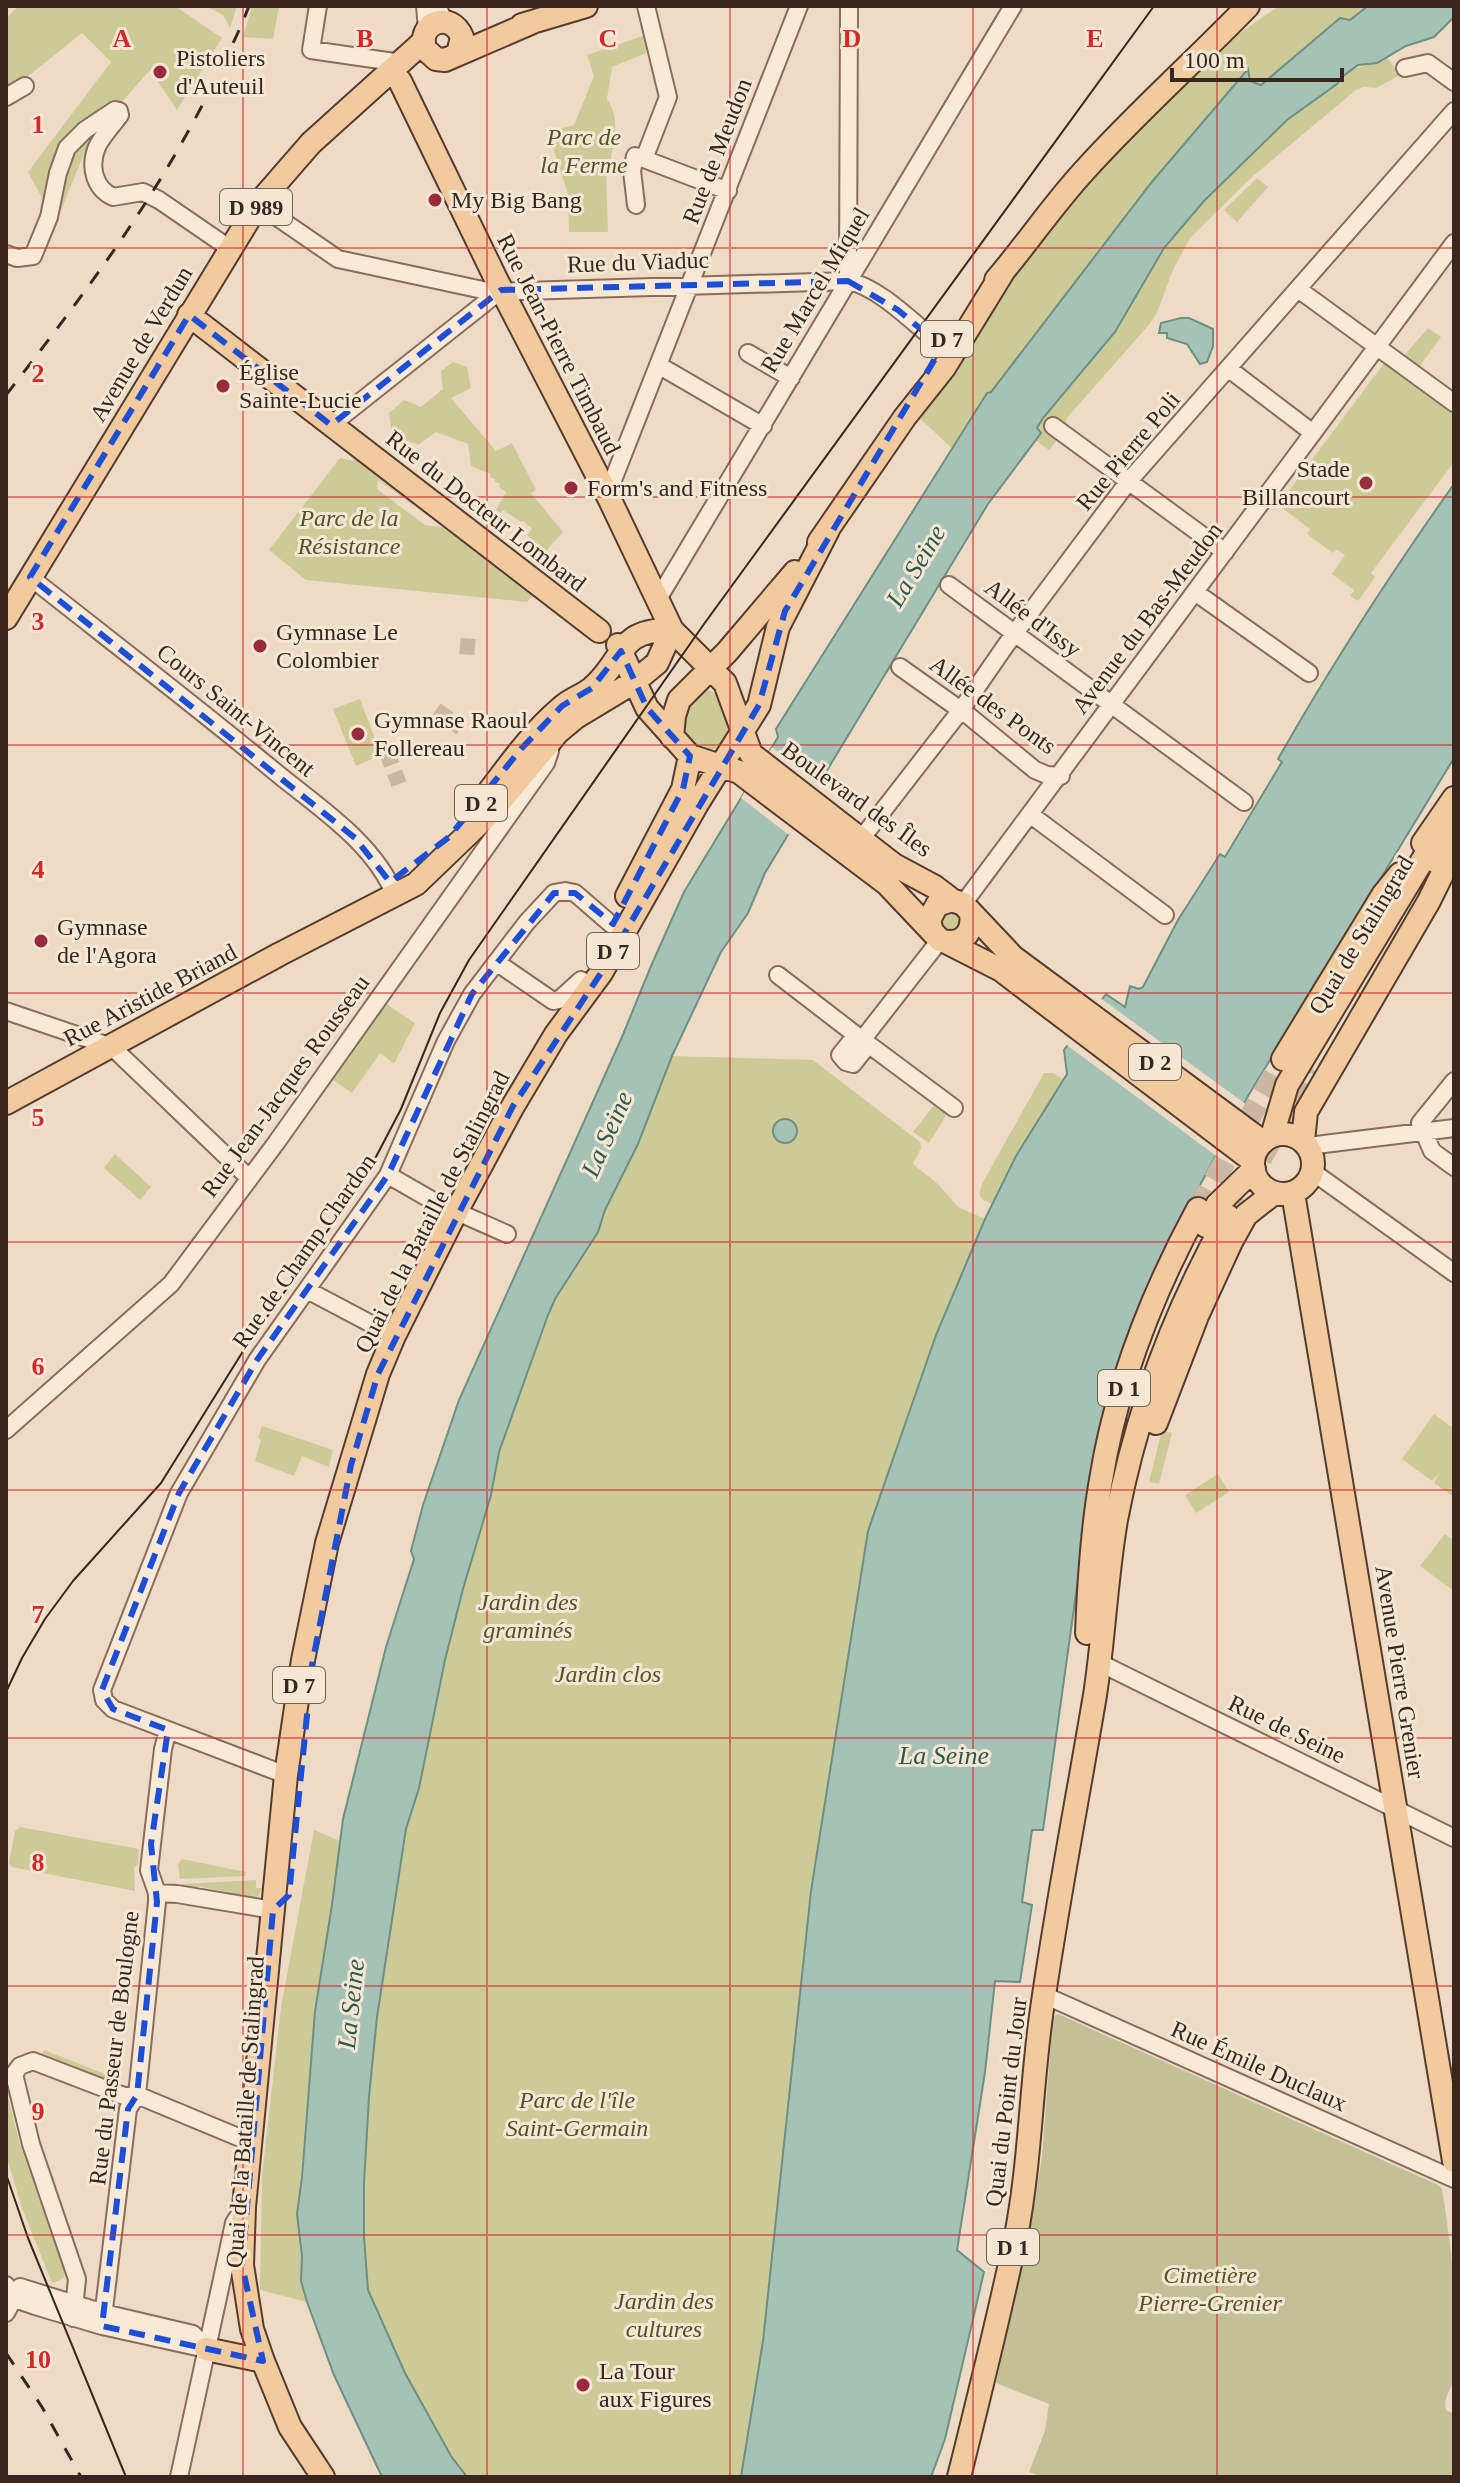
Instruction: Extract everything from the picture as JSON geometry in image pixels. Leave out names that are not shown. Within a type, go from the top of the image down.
[{"type":"main road","points":[[460,45],[454,25],[432,27],[445,60],[460,45],[586,6]]},
{"type":"main road","name":"D 7","points":[[711,668],[828,530],[905,417],[932,361],[948,350],[954,328],[1084,171],[1248,6]]},
{"type":"main road","name":"D 7","points":[[1221,34],[1264,6]]},
{"type":"main road","name":"Avenue de Verdun","points":[[6,618],[258,204],[311,143],[400,72],[432,27]]},
{"type":"main road","name":"Rue Jean-Pierre Timbaud","points":[[400,72],[501,290],[603,486],[672,630]]},
{"type":"main road","name":"Rue du Docteur Lombard","points":[[189,315],[599,631]]},
{"type":"main road","points":[[743,731],[762,697],[778,627],[828,530]]},
{"type":"main road","name":"Boulevard des Îles","points":[[672,630],[728,689],[743,731],[737,764],[813,815],[861,839],[894,865],[962,906],[1066,1009]]},
{"type":"main road","name":"Rue Aristide Briand","points":[[6,1103],[320,934],[393,888],[478,806],[521,749],[562,706],[592,688],[620,648],[645,631],[672,630],[657,663],[634,682],[576,717],[558,732],[493,810],[416,884],[393,888]]},
{"type":"main road","points":[[620,648],[647,708],[690,756],[737,764]]},
{"type":"main road","points":[[672,737],[679,700],[711,668]]},
{"type":"main road","name":"Quai de la Bataille de Stalingrad","points":[[556,1034],[601,973],[737,764],[743,731]]},
{"type":"main road","name":"Quai de la Bataille de Stalingrad","points":[[297,2424],[275,2356],[259,2290],[257,2266],[260,2196],[286,1932],[281,1903],[286,1775],[303,1660],[327,1543],[378,1374],[394,1336],[457,1210],[556,1034],[581,980],[683,789],[690,756]]},
{"type":"main road","name":"Quai de Stalingrad","points":[[1304,1068],[1443,830],[1454,798]]},
{"type":"main road","name":"Boulevard des Îles","points":[[813,815],[939,937],[1066,1009],[1260,1152]]},
{"type":"main road","name":"D 1","points":[[1306,1143],[1304,1068],[1383,895],[1443,830]]},
{"type":"main road","name":"D 1","points":[[1222,1213],[1260,1152],[1287,1085],[1304,1068],[1429,901],[1454,850]]},
{"type":"main road","points":[[937,905],[962,906],[971,928],[967,935],[955,942],[939,937],[929,920],[937,905]]},
{"type":"main road","points":[[1222,1213],[1284,1193],[1308,1181],[1314,1163],[1306,1143],[1288,1134],[1260,1152],[1261,1184],[1284,1193]]},
{"type":"main road","name":"Avenue Pierre Grenier","points":[[1284,1193],[1396,1811],[1454,2161]]},
{"type":"main road","name":"Quai du Point du Jour","points":[[1087,1729],[1089,1578],[1097,1568],[1116,1462],[1136,1395],[1177,1289],[1222,1213]]},
{"type":"main road","name":"Quai du Point du Jour","points":[[959,2477],[1016,2235],[1044,1995],[1123,1485],[1147,1399],[1222,1213]]},
{"type":"main road","name":"Quai de la Bataille de Stalingrad","points":[[297,2424],[263,2361],[244,2289],[244,2207],[304,1715],[323,1608],[340,1546],[351,1465]]},
{"type":"main road","points":[[206,2349],[263,2361]]},
{"type":"main road","points":[[297,2424],[293,2443],[311,2477]]},
{"type":"main road","points":[[297,2424],[342,2477]]},
{"type":"main road","name":"D 7","points":[[297,2424],[323,2477]]},
{"type":"main road","name":"D 7","points":[[297,2424],[332,2477]]},
{"type":"main road","points":[[946,2477],[952,2459],[968,2442]]},
{"type":"street","points":[[318,6],[311,50],[400,72]]},
{"type":"street","points":[[644,159],[668,97],[646,6]]},
{"type":"street","name":"Rue de Meudon","points":[[603,486],[613,480],[660,366],[799,6]]},
{"type":"street","points":[[849,6],[848,281],[858,283],[898,310],[948,350]]},
{"type":"street","name":"Rue Marcel Miquel","points":[[658,599],[1013,6]]},
{"type":"street","points":[[1405,68],[1428,63],[1454,82]]},
{"type":"street","points":[[6,97],[25,86]]},
{"type":"street","points":[[6,254],[17,258],[33,256],[49,217],[67,148],[85,130],[115,110],[120,115],[97,146],[95,156],[94,174],[100,189],[113,197],[143,192],[229,248]]},
{"type":"street","name":"Rue Pierre Poli","points":[[861,839],[961,710],[1128,482],[1454,111]]},
{"type":"street","points":[[636,205],[632,171],[635,156],[728,191]]},
{"type":"street","name":"Rue du Viaduc","points":[[258,204],[338,259],[492,292],[848,281]]},
{"type":"street","points":[[848,241],[857,248],[868,248]]},
{"type":"street","name":"Avenue du Bas-Meudon","points":[[962,906],[1376,346],[1451,253]]},
{"type":"street","points":[[1298,289],[1454,403]]},
{"type":"street","points":[[331,425],[501,290]]},
{"type":"street","points":[[748,353],[791,378]]},
{"type":"street","points":[[660,366],[763,426]]},
{"type":"street","points":[[1229,369],[1313,433]]},
{"type":"street","points":[[1053,426],[1225,552]]},
{"type":"street","name":"Cours Saint-Vincent","points":[[30,577],[355,838],[386,873],[393,888]]},
{"type":"street","name":"Allée d'Issy","points":[[949,585],[1244,802]]},
{"type":"street","points":[[1195,592],[1309,673]]},
{"type":"street","name":"Allée des Ponts","points":[[900,667],[961,710],[1035,770],[1061,776]]},
{"type":"street","name":"Rue Jean-Jacques Rousseau","points":[[6,1430],[171,1284],[276,1143],[546,763],[558,732]]},
{"type":"street","points":[[1035,770],[1041,780],[1043,799]]},
{"type":"street","points":[[1031,815],[1165,915]]},
{"type":"street","name":"Rue de Champ Chardon","points":[[168,1730],[113,1709],[104,1700],[102,1690],[179,1493],[257,1360],[388,1175],[446,1041],[472,994],[496,962],[554,893],[575,893],[612,925]]},
{"type":"street","points":[[862,1040],[939,937]]},
{"type":"street","points":[[496,962],[553,1001],[559,1000],[581,980]]},
{"type":"street","points":[[778,975],[954,1108]]},
{"type":"street","points":[[6,1011],[112,1047],[249,1178]]},
{"type":"street","points":[[1454,1081],[1420,1123],[1432,1151],[1454,1167]]},
{"type":"street","points":[[1306,1143],[1454,1128]]},
{"type":"street","points":[[1313,1172],[1454,1273]]},
{"type":"street","points":[[388,1175],[435,1202],[507,1234]]},
{"type":"street","points":[[307,1290],[394,1336]]},
{"type":"street","name":"Rue de Seine","points":[[1098,1662],[1454,1838]]},
{"type":"street","points":[[168,1730],[286,1775]]},
{"type":"street","name":"Rue du Passeur de Boulogne","points":[[103,2319],[128,2109],[137,2095],[157,1893],[149,1870],[168,1730]]},
{"type":"street","points":[[157,1893],[281,1903]]},
{"type":"street","name":"Rue Émile Duclaux","points":[[1044,1995],[1454,2179]]},
{"type":"street","points":[[74,2311],[77,2279],[31,2144],[16,2089],[14,2074],[20,2066],[33,2061],[124,2096],[137,2095],[250,2142]]},
{"type":"street","points":[[179,2477],[234,2223],[244,2207]]},
{"type":"street","points":[[11,2294],[103,2319],[193,2334],[206,2349]]},
{"type":"highlighted area","points":[[848,281],[898,310],[942,347],[785,611],[759,705],[601,973],[513,1106],[378,1374],[351,1465],[312,1665],[289,1895],[273,1910],[242,2265],[263,2361],[102,2326],[128,2109],[137,2095],[157,1902],[151,1844],[168,1730],[113,1709],[102,1690],[179,1493],[257,1360],[388,1175],[472,994],[554,893],[575,893],[613,924],[683,789],[690,756],[647,708],[621,651],[592,688],[562,706],[521,749],[449,837],[390,882],[355,838],[30,577],[189,315],[331,425],[501,290]]},
{"type":"green space","points":[[19,6],[175,6],[222,38],[177,110],[150,70],[90,138],[61,211],[43,200],[28,172],[111,62],[82,33],[6,94],[6,18]]},
{"type":"green space","points":[[206,6],[237,6],[230,28],[223,15]]},
{"type":"green space","points":[[252,6],[279,6],[273,39],[243,37]]},
{"type":"green space","points":[[1279,6],[1368,6],[1350,20],[1340,18],[1268,81],[1259,84],[1249,81],[1246,71],[1151,183],[987,394],[952,448],[917,416],[1003,290],[1104,163],[1237,35]]},
{"type":"green space","name":"Parc de la Ferme","points":[[643,36],[646,53],[612,67],[607,99],[614,115],[615,132],[606,169],[608,232],[569,232],[568,194],[548,132],[574,125],[594,76],[587,55]]},
{"type":"green space","points":[[1386,56],[1400,75],[1376,88],[1356,90],[1253,176],[1190,238],[1173,270],[1156,315],[1147,327],[1066,419],[1067,428],[1049,450],[1035,440],[1041,433],[1037,428],[1043,418],[1115,332],[1164,248],[1204,201],[1287,120],[1337,84],[1348,72]]},
{"type":"green space","points":[[1257,178],[1268,187],[1237,222],[1224,210]]},
{"type":"green space","points":[[1428,328],[1441,337],[1417,370],[1401,359]]},
{"type":"green space","name":"Stade Billancourt","points":[[1388,358],[1454,407],[1454,462],[1371,573],[1375,577],[1358,601],[1350,596],[1354,590],[1332,574],[1345,555],[1336,549],[1333,553],[1307,534],[1310,529],[1278,505]]},
{"type":"green space","points":[[453,362],[467,367],[471,388],[451,398],[496,451],[512,443],[536,490],[531,493],[563,532],[545,552],[527,535],[532,529],[523,521],[503,510],[500,513],[496,510],[506,492],[490,477],[491,474],[471,466],[468,444],[436,432],[418,445],[392,435],[389,413],[404,400],[421,407],[443,389],[441,371]]},
{"type":"green space","name":"Parc de la Résistance","points":[[356,451],[435,513],[427,515],[378,480],[377,489],[425,525],[442,527],[533,595],[527,602],[306,580],[269,550],[340,458],[353,461]]},
{"type":"green space","points":[[708,690],[722,700],[729,723],[722,746],[714,749],[699,747],[692,742],[686,736],[682,720],[684,711],[699,694]]},
{"type":"green space","name":"Gymnase Raoul Follereau","points":[[360,699],[381,755],[356,766],[333,709]]},
{"type":"green space","points":[[946,909],[962,913],[961,930],[945,933],[938,919]]},
{"type":"green space","points":[[385,1003],[415,1023],[394,1064],[380,1053],[352,1093],[332,1079]]},
{"type":"green space","name":"Parc de l'île Saint-Germain","points":[[672,1056],[813,1060],[920,1142],[921,1148],[913,1164],[939,1185],[958,1207],[985,1219],[936,1335],[868,1531],[811,1891],[763,2341],[741,2477],[467,2477],[451,2456],[405,2373],[368,2290],[364,2183],[377,2018],[404,1839],[419,1788],[445,1660],[491,1495],[499,1452],[548,1315],[598,1232],[605,1210],[638,1144]]},
{"type":"green space","points":[[1044,1073],[1053,1073],[1063,1079],[1063,1083],[1016,1156],[992,1204],[979,1194],[983,1182]]},
{"type":"green space","points":[[934,1105],[947,1114],[929,1143],[913,1132]]},
{"type":"green space","points":[[115,1154],[151,1187],[140,1200],[104,1168]]},
{"type":"green space","points":[[1434,1414],[1454,1429],[1454,1497],[1434,1483],[1439,1473],[1432,1481],[1402,1459]]},
{"type":"green space","points":[[262,1426],[333,1450],[329,1467],[302,1456],[294,1476],[255,1461]]},
{"type":"green space","points":[[1162,1430],[1172,1433],[1159,1484],[1149,1482]]},
{"type":"green space","points":[[1218,1474],[1229,1492],[1196,1513],[1185,1495]]},
{"type":"green space","points":[[1445,1534],[1454,1541],[1454,1591],[1420,1566]]},
{"type":"green space","points":[[20,1827],[139,1849],[138,1864],[134,1868],[135,1891],[12,1867],[9,1863],[15,1831]]},
{"type":"green space","points":[[314,1830],[340,1841],[315,2011],[298,2207],[301,2281],[307,2302],[260,2290],[262,2176],[281,2007]]},
{"type":"green space","points":[[182,1859],[246,1872],[245,1876],[180,1879],[178,1864]]},
{"type":"green space","points":[[256,1880],[256,1888],[262,1888],[256,1901],[244,1901],[227,1892],[198,1886],[196,1892],[181,1889],[182,1884]]},
{"type":"green space","name":"Cimetière Pierre-Grenier","points":[[1058,2014],[1442,2189],[1455,2305],[1454,2375],[1445,2406],[1454,2414],[1454,2477],[1043,2477],[1029,2472],[1045,2431],[1049,2404],[996,2383],[1035,2202],[1042,2156],[1053,2017]]},
{"type":"green space","points":[[44,2050],[115,2078],[114,2088],[40,2059]]},
{"type":"green space","points":[[6,2090],[19,2141],[65,2274],[63,2279],[52,2283],[22,2208],[6,2155]]},
{"type":"water","name":"La Seine","points":[[1368,6],[1454,6],[1454,17],[1434,37],[1406,46],[1377,63],[1358,65],[1287,120],[1204,201],[1164,248],[1115,332],[1043,418],[1037,428],[1041,433],[988,504],[765,873],[748,913],[721,952],[672,1056],[638,1144],[605,1210],[598,1232],[548,1315],[499,1452],[491,1495],[445,1660],[419,1788],[406,1829],[377,2017],[369,2097],[364,2183],[368,2290],[405,2373],[451,2456],[467,2477],[382,2477],[334,2375],[307,2302],[301,2281],[302,2256],[297,2214],[315,2011],[343,1819],[386,1647],[414,1559],[411,1551],[423,1505],[459,1400],[684,892],[778,737],[776,729],[987,393],[991,392],[1151,183],[1248,69],[1250,81],[1261,85],[1340,18],[1350,20]]},
{"type":"water","points":[[1189,318],[1213,329],[1213,346],[1207,362],[1200,364],[1187,344],[1167,338],[1167,333],[1159,333],[1161,323]]},
{"type":"water","name":"La Seine","points":[[1454,484],[1454,758],[1248,1096],[1172,1237],[1138,1313],[1098,1436],[1043,1830],[1032,1830],[1022,1902],[1032,1905],[1020,1982],[995,1981],[985,2072],[957,2250],[984,2272],[945,2439],[931,2477],[741,2477],[763,2341],[811,1891],[868,1531],[936,1335],[985,1219],[1016,1156],[1067,1074],[1064,1050],[1106,994],[1125,1007],[1130,986],[1143,987],[1178,920],[1220,854],[1225,857],[1282,762],[1278,759],[1341,654]]},
{"type":"water","points":[[785,1119],[794,1122],[797,1131],[794,1140],[785,1143],[776,1140],[773,1131],[776,1122]]},
{"type":"pier","points":[[772,747],[820,784],[789,835],[741,798]]},
{"type":"pier","points":[[1099,997],[1247,1105],[1219,1158],[1064,1043]]},
{"type":"tunnel","points":[[460,646],[475,647]]},
{"type":"tunnel","points":[[436,710],[461,728]]},
{"type":"tunnel","points":[[386,750],[399,784]]},
{"type":"tunnel","points":[[1198,1209],[1283,1059]]},
{"type":"tunnel","points":[[1228,1216],[1312,1069]]},
{"type":"tram line","points":[[6,1692],[45,1619],[73,1581],[161,1483],[245,1348],[366,1176],[401,1109],[440,1013],[469,960],[704,624],[1154,6]]},
{"type":"tram line","points":[[6,2174],[28,2238],[126,2477]]},
{"type":"railway","points":[[6,395],[90,285],[141,210],[210,90],[249,6]]},
{"type":"railway","points":[[6,2353],[42,2407],[81,2477]]},
{"type":"place","name":"Pistoliers d'Auteuil","points":[[160,72]]},
{"type":"place","name":"My Big Bang","points":[[435,200]]},
{"type":"place","name":"Église Sainte-Lucie","points":[[223,386]]},
{"type":"place","name":"Stade Billancourt","points":[[1366,483]]},
{"type":"place","name":"Form's and Fitness","points":[[571,488]]},
{"type":"place","name":"Gymnase Le Colombier","points":[[260,646]]},
{"type":"place","name":"Gymnase Raoul Follereau","points":[[358,734]]},
{"type":"place","name":"Gymnase de l'Agora","points":[[41,941]]},
{"type":"place","name":"La Tour aux Figures","points":[[583,2385]]},
{"type":"park label","name":"Jardin des graminés","points":[[528,1616]]},
{"type":"park label","name":"Jardin clos","points":[[608,1674]]},
{"type":"park label","name":"Jardin des cultures","points":[[664,2315]]}]
